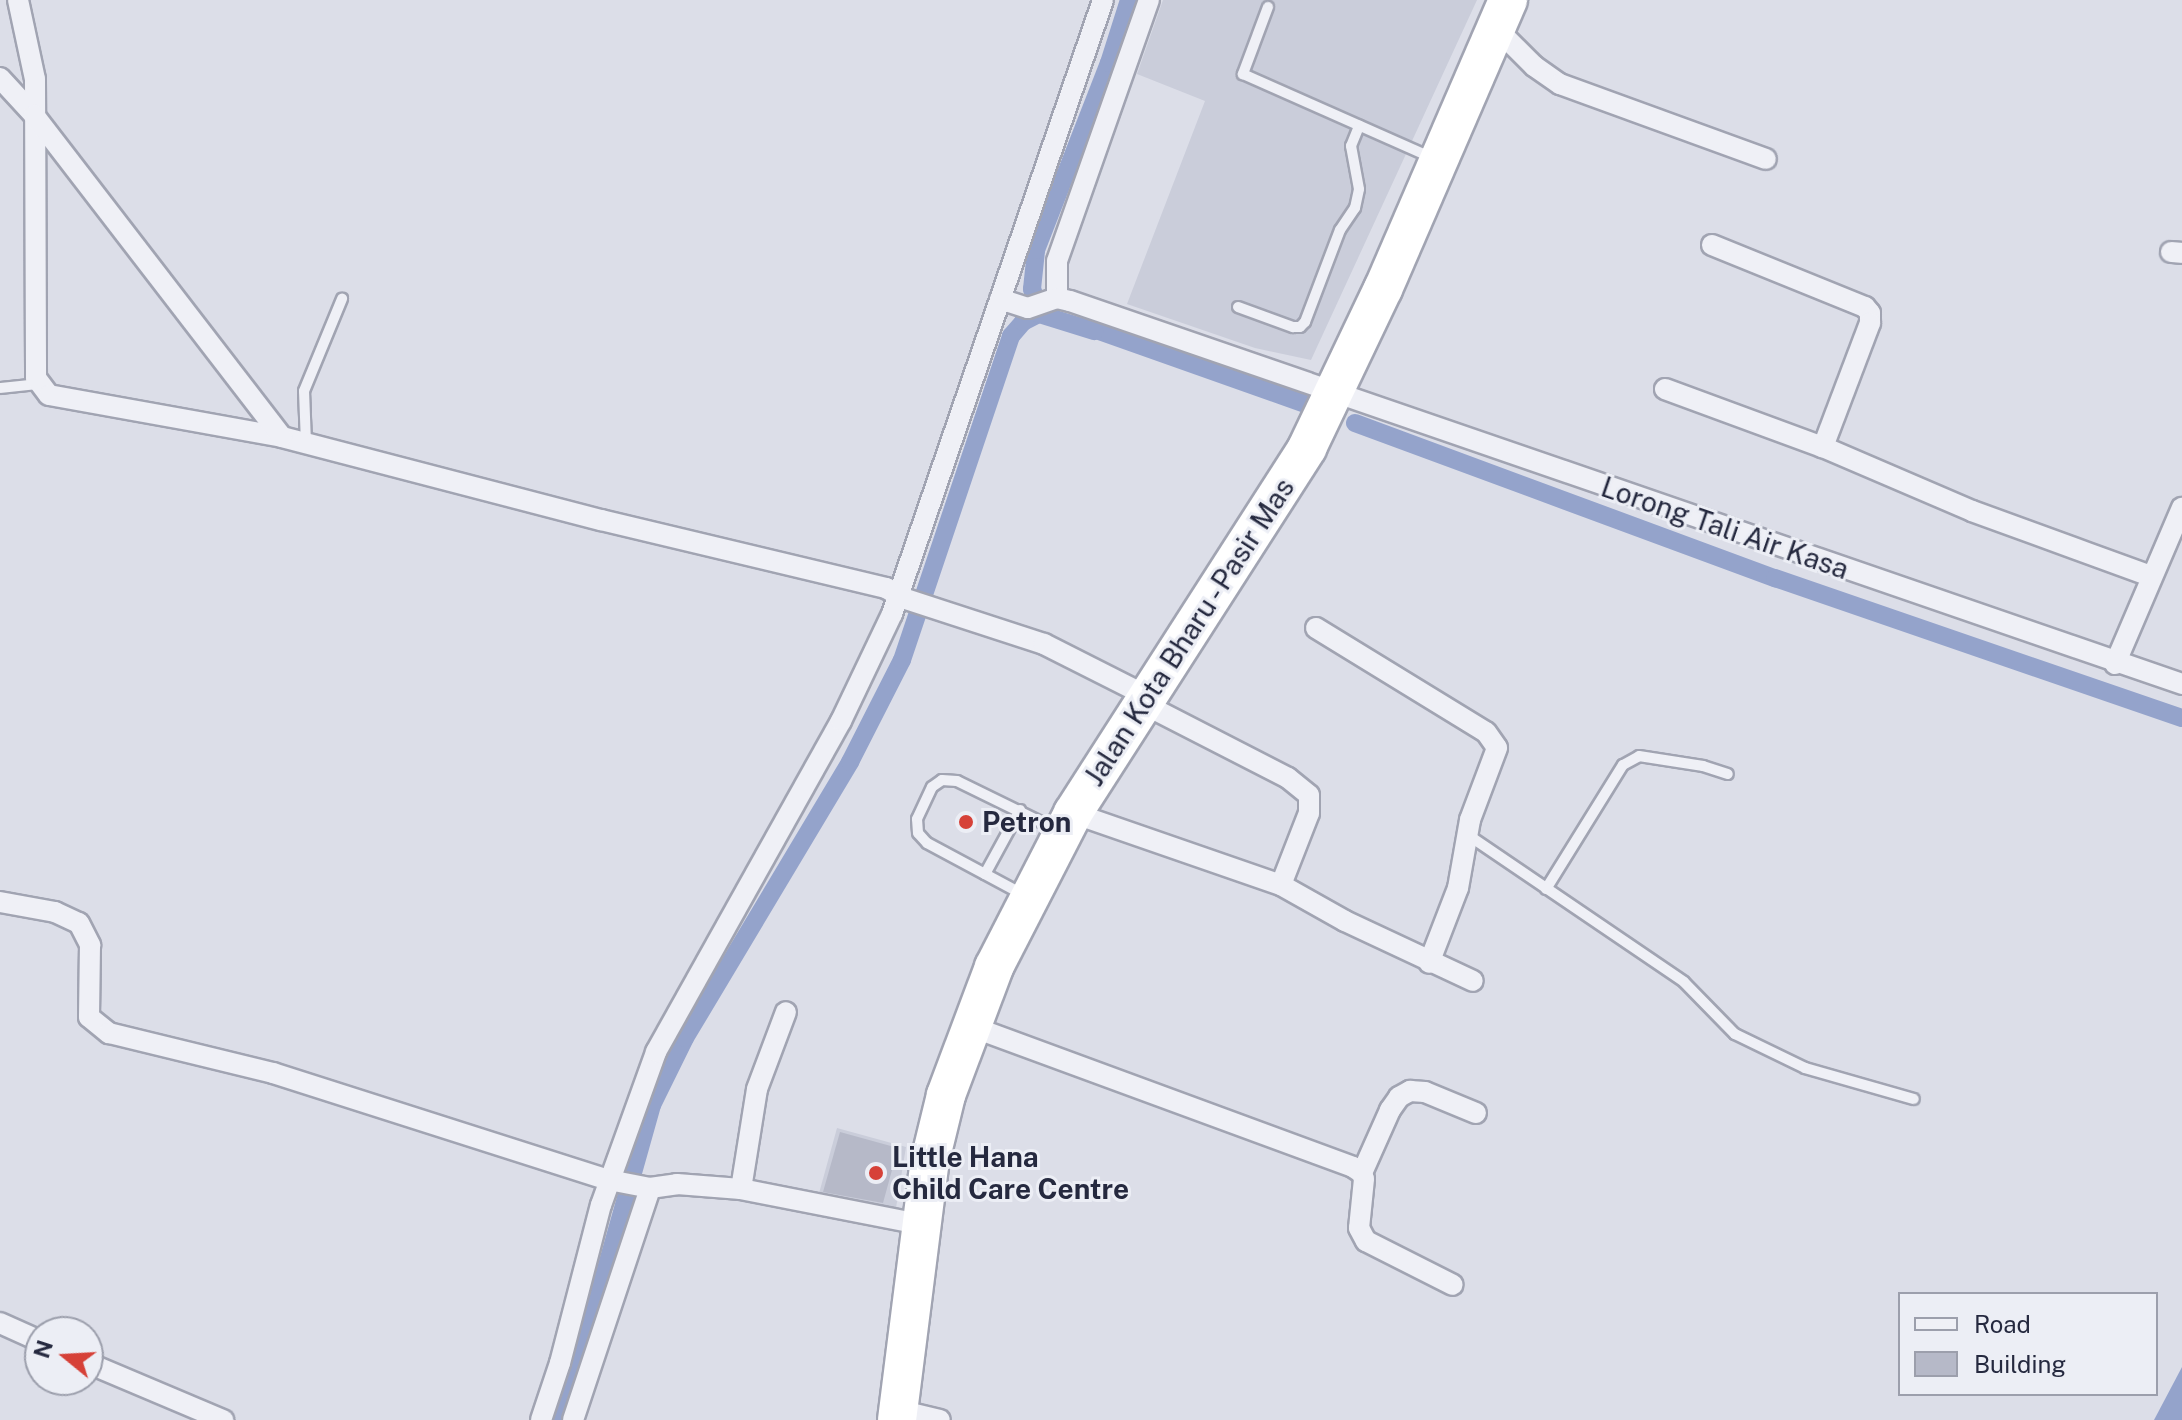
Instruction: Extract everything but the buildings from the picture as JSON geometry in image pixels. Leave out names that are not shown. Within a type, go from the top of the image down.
[{"type":"highway","name":"Jalan Kota Bharu - Pasir Mas","points":[[898,1415],[920,1224],[946,1095],[970,1026],[1028,897],[1068,823],[1144,699],[1276,499],[1335,395],[1502,14]]},
{"type":"street","points":[[18,0],[33,59],[37,384],[57,398],[282,437],[601,520],[886,588],[929,606],[1012,631],[1288,778],[1309,795],[1312,803],[1309,813],[1281,885]]},
{"type":"street","points":[[541,1420],[656,1052],[841,721],[904,597],[1012,303],[1103,0]]},
{"type":"street","points":[[1012,303],[1057,298],[1054,274],[1060,250],[1149,0]]},
{"type":"street","points":[[1502,14],[1534,66],[1560,84],[1766,159]]},
{"type":"street","points":[[0,78],[34,115],[282,437]]},
{"type":"street","points":[[1712,245],[1865,307],[1870,313],[1870,323],[1823,447]]},
{"type":"street","name":"Lorong Tali Air Kasa","points":[[1057,298],[2115,664],[2182,684]]},
{"type":"street","points":[[1665,389],[1823,447],[1972,511],[2151,576]]},
{"type":"street","points":[[2115,664],[2182,508]]},
{"type":"street","points":[[1316,628],[1494,739],[1497,756],[1476,805],[1458,888],[1429,963]]},
{"type":"street","points":[[1068,823],[1281,885],[1429,963],[1473,981]]},
{"type":"street","points":[[0,902],[55,912],[72,919],[84,930],[90,945],[87,1007],[89,1017],[100,1029],[273,1073],[614,1181],[647,1187],[677,1184],[741,1189],[920,1224]]},
{"type":"street","points":[[741,1189],[757,1089],[786,1012]]},
{"type":"street","points":[[970,1026],[1362,1173]]},
{"type":"street","points":[[1453,1285],[1366,1241],[1359,1228],[1364,1190],[1362,1173],[1390,1110],[1399,1097],[1410,1091],[1425,1092],[1476,1113]]},
{"type":"street","points":[[573,1420],[647,1187]]},
{"type":"street","points":[[0,1323],[24,1334]]},
{"type":"street","points":[[104,1370],[223,1420]]},
{"type":"street","points":[[898,1415],[940,1420]]},
{"type":"lane","points":[[1268,7],[1243,74],[1439,160]]},
{"type":"lane","points":[[1238,307],[1293,327],[1300,327],[1305,322],[1340,230],[1355,208],[1359,189],[1351,146],[1359,126]]},
{"type":"lane","points":[[306,443],[304,391],[342,299]]},
{"type":"lane","points":[[0,388],[37,384]]},
{"type":"lane","points":[[1546,889],[1623,765],[1639,756],[1703,766],[1728,774]]},
{"type":"lane","points":[[1028,897],[927,843],[918,833],[917,819],[932,787],[942,780],[957,781],[1020,810],[1068,823]]},
{"type":"lane","points":[[985,874],[1020,810]]},
{"type":"lane","points":[[1468,835],[1684,982],[1735,1034],[1805,1068],[1914,1099]]},
{"type":"shaded area","points":[[1163,0],[1477,0],[1311,360],[1255,348],[1127,304],[1205,101],[1137,74]]},
{"type":"shaded area","points":[[837,1128],[906,1147],[895,1214],[818,1197]]},
{"type":"water","points":[[2182,1367],[2182,1420],[2154,1420]]},
{"type":"waterway","points":[[1037,301],[1032,289],[1036,250],[1109,63],[1129,0]]},
{"type":"waterway","points":[[558,1420],[586,1340],[652,1105],[685,1038],[850,762],[902,660],[1011,336],[1023,322],[1039,314],[1094,331]]},
{"type":"waterway","points":[[1085,326],[1305,404]]},
{"type":"waterway","points":[[1355,423],[1775,578],[2182,718]]},
{"type":"place","name":"Petron","points":[[966,822]]},
{"type":"place","name":"Little Hana Child Care Centre","points":[[876,1173]]}]
